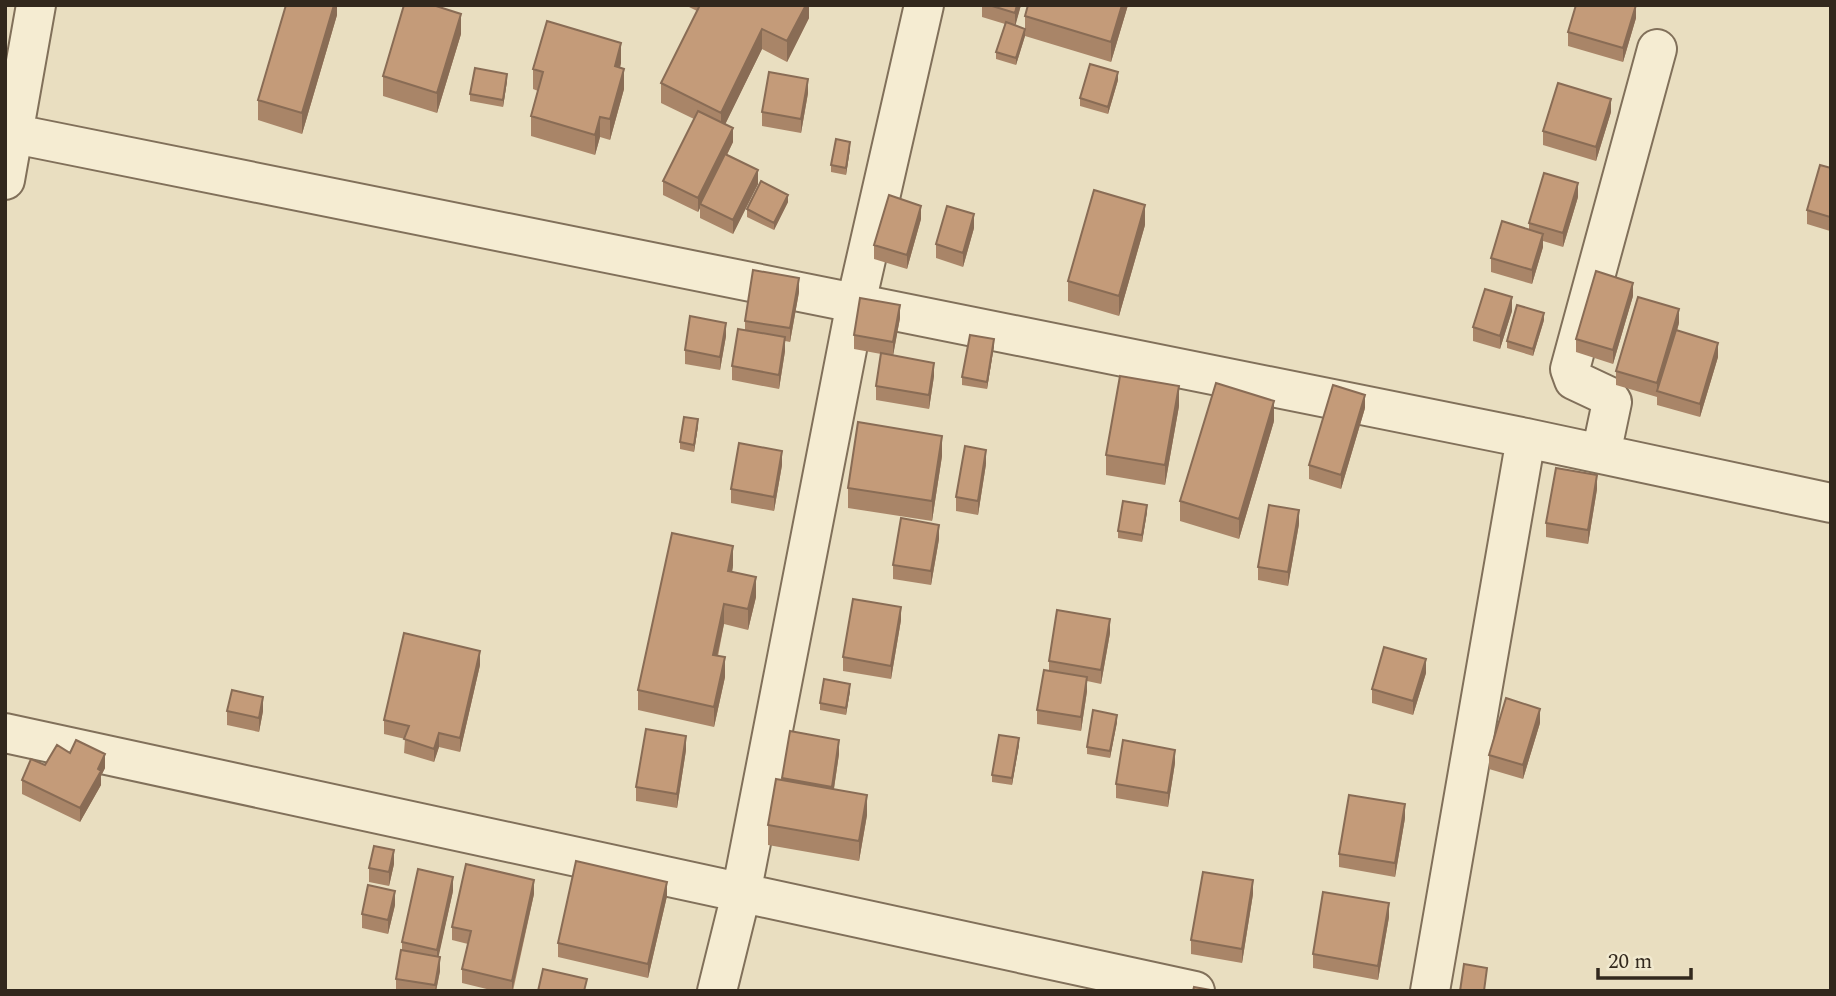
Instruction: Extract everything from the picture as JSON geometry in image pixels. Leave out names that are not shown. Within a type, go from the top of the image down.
[{"type":"street","points":[[5,180],[10,133],[36,5]]},
{"type":"street","points":[[717,991],[741,894],[856,303],[924,5]]},
{"type":"street","points":[[1601,454],[1612,402],[1608,396],[1574,380],[1570,369],[1657,49]]},
{"type":"street","points":[[10,133],[1526,438],[1831,503]]},
{"type":"street","points":[[1430,991],[1526,438]]},
{"type":"street","points":[[5,733],[1195,991]]},
{"type":"building","points":[[286,5],[334,5],[302,113],[258,100]]},
{"type":"building","points":[[404,5],[433,5],[461,14],[437,93],[383,76]]},
{"type":"building","points":[[700,5],[806,5],[787,41],[762,29],[721,113],[661,83]]},
{"type":"building","points":[[989,5],[1017,5],[1015,13]]},
{"type":"building","points":[[1028,5],[1122,5],[1111,42],[1025,16]]},
{"type":"building","points":[[1576,5],[1636,5],[1623,48],[1568,32]]},
{"type":"building","points":[[547,21],[621,43],[615,66],[624,69],[610,119],[600,117],[595,135],[531,116],[543,72],[533,69]]},
{"type":"building","points":[[1006,22],[1025,29],[1016,58],[996,52]]},
{"type":"building","points":[[1090,64],[1118,72],[1108,107],[1080,98]]},
{"type":"building","points":[[475,68],[507,74],[503,100],[470,94]]},
{"type":"building","points":[[769,72],[808,79],[801,119],[762,112]]},
{"type":"building","points":[[1558,83],[1611,99],[1596,147],[1543,131]]},
{"type":"building","points":[[698,111],[733,128],[698,198],[663,181]]},
{"type":"building","points":[[836,139],[850,142],[846,168],[831,165]]},
{"type":"building","points":[[725,154],[758,170],[733,220],[700,204]]},
{"type":"building","points":[[1820,165],[1831,168],[1830,217],[1807,210]]},
{"type":"building","points":[[1544,173],[1578,183],[1563,233],[1529,223]]},
{"type":"building","points":[[761,181],[788,195],[774,223],[747,209]]},
{"type":"building","points":[[1094,190],[1145,205],[1119,296],[1068,281]]},
{"type":"building","points":[[889,195],[921,206],[907,255],[874,245]]},
{"type":"building","points":[[947,206],[974,214],[963,253],[936,244]]},
{"type":"building","points":[[1502,221],[1543,234],[1532,270],[1491,258]]},
{"type":"building","points":[[753,270],[799,278],[790,328],[745,321]]},
{"type":"building","points":[[1596,271],[1633,283],[1613,350],[1576,339]]},
{"type":"building","points":[[1485,289],[1512,297],[1500,336],[1473,327]]},
{"type":"building","points":[[1638,297],[1679,309],[1657,383],[1616,371]]},
{"type":"building","points":[[860,298],[900,305],[893,342],[854,335]]},
{"type":"building","points":[[1517,305],[1544,313],[1533,349],[1507,341]]},
{"type":"building","points":[[690,316],[726,323],[720,357],[685,350]]},
{"type":"building","points":[[738,329],[785,337],[779,375],[732,366]]},
{"type":"building","points":[[1676,330],[1718,343],[1700,404],[1657,391]]},
{"type":"building","points":[[970,335],[994,339],[987,382],[962,377]]},
{"type":"building","points":[[881,353],[934,363],[929,395],[876,386]]},
{"type":"building","points":[[1120,376],[1179,386],[1165,465],[1106,455]]},
{"type":"building","points":[[1216,383],[1274,401],[1239,519],[1180,501]]},
{"type":"building","points":[[1333,385],[1365,395],[1341,475],[1309,465]]},
{"type":"building","points":[[684,417],[698,419],[694,445],[680,442]]},
{"type":"building","points":[[858,422],[942,436],[932,501],[848,488]]},
{"type":"building","points":[[739,443],[782,451],[774,497],[731,489]]},
{"type":"building","points":[[965,446],[986,450],[978,501],[956,497]]},
{"type":"building","points":[[1556,468],[1597,475],[1588,530],[1546,523]]},
{"type":"building","points":[[1123,501],[1147,505],[1142,535],[1118,531]]},
{"type":"building","points":[[1269,505],[1299,510],[1288,572],[1258,567]]},
{"type":"building","points":[[901,518],[939,525],[931,571],[893,565]]},
{"type":"building","points":[[672,533],[733,546],[728,571],[756,577],[748,609],[724,604],[713,655],[725,657],[714,707],[638,690]]},
{"type":"building","points":[[853,599],[901,607],[891,666],[843,657]]},
{"type":"building","points":[[1057,610],[1110,619],[1101,670],[1049,661]]},
{"type":"building","points":[[404,633],[480,651],[460,738],[439,733],[434,749],[404,739],[409,726],[384,720]]},
{"type":"building","points":[[1384,647],[1426,659],[1413,701],[1372,689]]},
{"type":"building","points":[[1044,670],[1087,677],[1081,717],[1037,710]]},
{"type":"building","points":[[824,679],[850,684],[846,708],[820,703]]},
{"type":"building","points":[[232,690],[263,697],[259,718],[227,711]]},
{"type":"building","points":[[1506,698],[1540,709],[1523,765],[1489,755]]},
{"type":"building","points":[[1093,710],[1117,715],[1110,751],[1087,747]]},
{"type":"building","points":[[646,729],[686,736],[677,794],[636,787]]},
{"type":"building","points":[[790,731],[839,740],[832,787],[782,778]]},
{"type":"building","points":[[999,735],[1019,738],[1012,778],[992,775]]},
{"type":"building","points":[[76,740],[105,754],[98,769],[101,771],[80,808],[22,780],[31,759],[45,765],[57,745],[70,753]]},
{"type":"building","points":[[1123,740],[1175,750],[1168,793],[1116,784]]},
{"type":"building","points":[[776,779],[867,795],[859,841],[768,825]]},
{"type":"building","points":[[1349,795],[1405,804],[1395,863],[1339,854]]},
{"type":"building","points":[[374,846],[394,850],[389,872],[369,868]]},
{"type":"building","points":[[576,861],[667,882],[648,964],[558,943]]},
{"type":"building","points":[[466,864],[534,880],[512,981],[462,969],[471,931],[452,927]]},
{"type":"building","points":[[418,869],[453,877],[437,950],[402,942]]},
{"type":"building","points":[[1203,872],[1253,880],[1242,949],[1191,940]]},
{"type":"building","points":[[368,885],[395,891],[388,920],[362,914]]},
{"type":"building","points":[[1323,892],[1389,903],[1378,966],[1313,954]]},
{"type":"building","points":[[401,950],[440,957],[435,985],[396,979]]},
{"type":"building","points":[[1464,964],[1487,968],[1484,991],[1460,991]]},
{"type":"building","points":[[543,969],[587,979],[584,991],[538,991]]},
{"type":"building","points":[[1194,987],[1216,991],[1193,991]]}]
